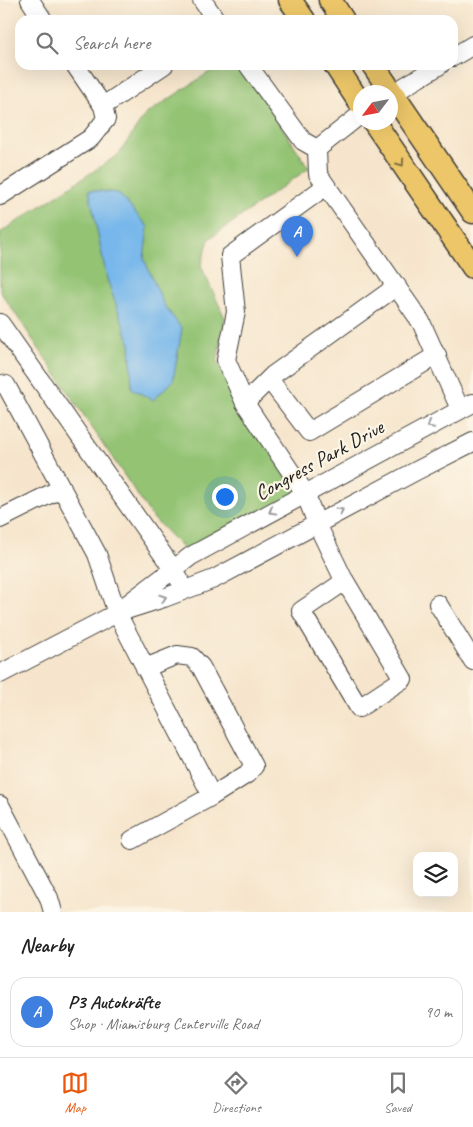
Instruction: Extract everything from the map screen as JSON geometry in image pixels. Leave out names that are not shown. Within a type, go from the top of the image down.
[{"type":"main road","points":[[290,0],[300,15]]},
{"type":"main road","points":[[330,0],[340,15]]},
{"type":"main road","points":[[338,70],[353,92]]},
{"type":"main road","points":[[376,70],[385,85]]},
{"type":"main road","points":[[398,105],[473,212]]},
{"type":"main road","points":[[380,130],[473,266]]},
{"type":"street","points":[[30,0],[40,15]]},
{"type":"street","points":[[202,0],[212,15]]},
{"type":"street","points":[[458,54],[473,45]]},
{"type":"street","points":[[0,196],[90,138],[106,119],[103,106],[78,70]]},
{"type":"street","points":[[103,106],[157,70]]},
{"type":"street","points":[[252,70],[303,141],[317,149]]},
{"type":"street","points":[[398,91],[432,70]]},
{"type":"street","points":[[317,149],[353,121]]},
{"type":"street","points":[[317,149],[318,174],[421,322],[466,406]]},
{"type":"street","points":[[326,186],[230,256],[236,312],[226,360],[245,404],[306,493],[317,524],[344,581],[403,679],[359,708],[301,611],[344,581]]},
{"type":"street","points":[[245,404],[269,380],[397,286]]},
{"type":"street","points":[[0,323],[174,569],[185,590]]},
{"type":"street","points":[[269,380],[309,432],[437,355]]},
{"type":"street","points":[[0,384],[6,384],[97,554],[117,613],[212,796]]},
{"type":"street","name":"Congress Park Drive","points":[[117,613],[191,556],[466,406]]},
{"type":"street","name":"Congress Park Drive","points":[[0,674],[117,613],[214,579],[473,442]]},
{"type":"street","points":[[0,519],[62,488]]},
{"type":"street","points":[[438,604],[473,661]]},
{"type":"street","points":[[132,840],[212,796],[247,774],[254,766],[201,667],[192,657],[177,655],[145,668]]},
{"type":"street","points":[[0,805],[49,898],[53,912]]},
{"type":"green space","points":[[212,70],[244,70],[309,168],[209,239],[201,266],[225,318],[217,362],[305,493],[191,556],[153,518],[0,291],[0,233],[118,155],[145,115]]},
{"type":"water","points":[[89,190],[118,193],[148,227],[144,259],[164,305],[182,329],[173,381],[153,400],[132,389],[130,344],[107,279]]},
{"type":"place","name":"P3 Autokräfte","points":[[297,257]]}]
